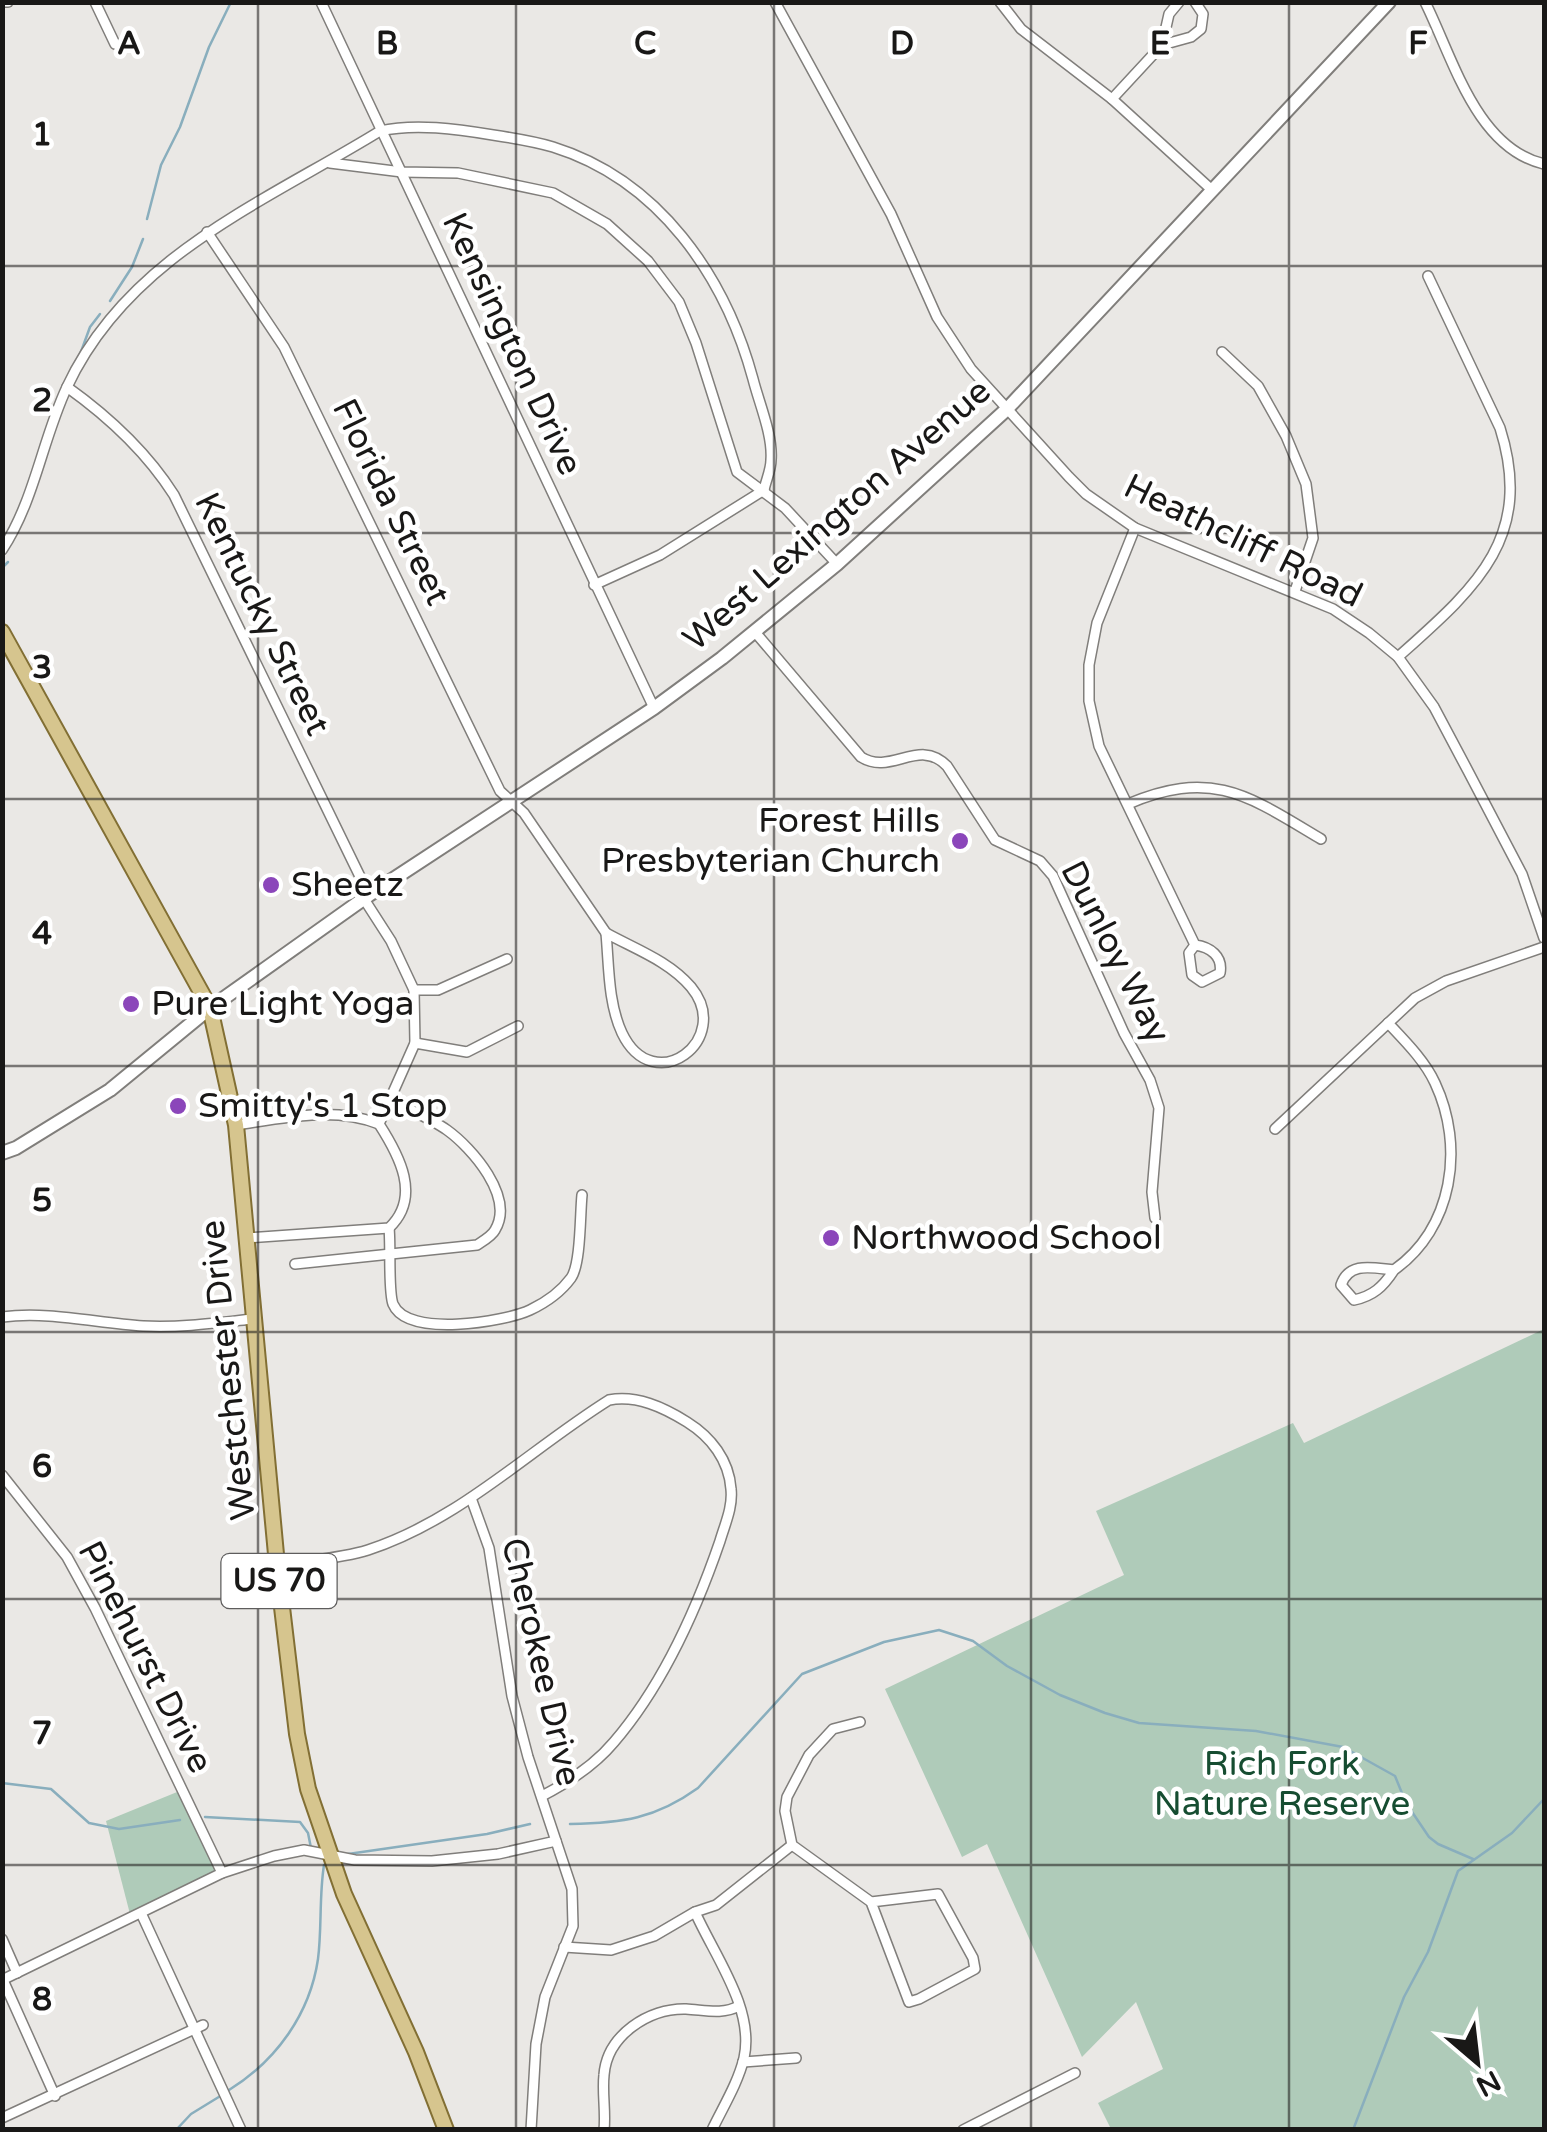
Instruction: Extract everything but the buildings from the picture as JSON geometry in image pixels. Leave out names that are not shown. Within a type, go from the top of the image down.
[{"type":"main road","name":"Westchester Drive","points":[[2,632],[210,1008],[236,1125],[278,1565],[297,1734],[308,1789],[328,1854],[416,2052],[446,2130]]},
{"type":"street","points":[[95,2],[115,44]]},
{"type":"street","name":"Kensington Drive","points":[[321,2],[654,708]]},
{"type":"street","name":"Heathcliff Road","points":[[775,2],[890,214],[942,327],[971,369],[1086,494],[1135,528],[1334,610],[1398,657],[1434,707],[1468,770],[1522,874],[1544,938]]},
{"type":"street","points":[[1000,2],[1020,29],[1112,99],[1212,190]]},
{"type":"street","points":[[1112,99],[1162,45],[1170,14],[1179,2]]},
{"type":"street","points":[[1162,45],[1192,36],[1201,29],[1203,14],[1195,2]]},
{"type":"street","name":"West Lexington Avenue","points":[[2,1152],[30,1140],[110,1090],[210,1008],[367,897],[654,708],[838,564],[1006,409],[1389,2]]},
{"type":"street","points":[[1425,2],[1489,128],[1508,146],[1544,164]]},
{"type":"street","points":[[2,550],[27,503],[67,387],[90,342],[150,274],[207,232],[380,131],[442,129],[554,147],[628,185],[656,208],[696,252],[730,312],[746,355],[772,459],[764,490],[660,555],[594,585]]},
{"type":"street","points":[[327,163],[402,172],[458,173],[553,194],[607,224],[648,261],[679,302],[737,472],[764,490],[838,564]]},
{"type":"street","name":"Florida Street","points":[[207,232],[284,347],[500,791],[524,812],[606,934]]},
{"type":"street","points":[[1398,657],[1471,591],[1506,526],[1512,486],[1500,428],[1428,276]]},
{"type":"street","points":[[1222,352],[1258,386],[1286,436],[1306,484],[1313,538],[1295,592]]},
{"type":"street","name":"Kentucky Street","points":[[67,387],[105,415],[159,472],[174,496],[414,990]]},
{"type":"street","points":[[1135,528],[1097,623],[1089,666],[1089,701],[1099,746],[1195,945]]},
{"type":"street","name":"Dunloy Way","points":[[754,632],[861,757],[878,764],[921,753],[937,757],[947,766],[995,840],[1040,861],[1054,876],[1156,1095],[1159,1108],[1152,1192],[1156,1218]]},
{"type":"street","points":[[1128,804],[1157,792],[1187,788],[1238,792],[1269,806],[1321,839]]},
{"type":"street","points":[[606,934],[666,964],[692,988],[703,1018],[700,1036],[691,1050],[674,1062],[653,1063],[634,1052],[621,1032],[611,996],[606,934]]},
{"type":"street","points":[[1275,1129],[1415,998],[1446,981],[1544,947]]},
{"type":"street","points":[[379,1124],[415,1044],[414,990],[438,990],[507,959]]},
{"type":"street","points":[[1388,1023],[1434,1080],[1448,1117],[1452,1155],[1448,1189],[1435,1225],[1421,1248],[1394,1270],[1384,1286],[1363,1298],[1354,1300],[1341,1286],[1350,1270],[1394,1270]]},
{"type":"street","points":[[415,1044],[467,1052],[518,1026]]},
{"type":"street","points":[[295,1264],[477,1245],[494,1233],[500,1209],[492,1182],[467,1148],[435,1122],[391,1100]]},
{"type":"street","points":[[236,1125],[356,1115],[379,1124],[400,1158],[405,1182],[405,1201],[398,1219],[389,1228],[246,1238]]},
{"type":"street","points":[[389,1228],[392,1303],[401,1316],[429,1324],[491,1322],[527,1312],[556,1297],[575,1273],[582,1195]]},
{"type":"street","points":[[2,1317],[42,1315],[145,1326],[252,1320]]},
{"type":"street","points":[[278,1565],[366,1550],[428,1524],[609,1400],[626,1397],[665,1409],[713,1442],[730,1476],[730,1508],[710,1570],[666,1665],[614,1742],[582,1773],[542,1796]]},
{"type":"street","name":"Pinehurst Drive","points":[[2,1476],[51,1534],[76,1574],[222,1873]]},
{"type":"street","name":"Cherokee Drive","points":[[471,1498],[489,1548],[512,1696],[568,1870],[574,1906],[572,1926],[545,1997],[536,2044],[531,2130]]},
{"type":"street","points":[[860,1722],[833,1728],[809,1755],[787,1797],[785,1811],[792,1845],[871,1902],[908,2002],[975,1968],[938,1894],[871,1902]]},
{"type":"street","points":[[55,2096],[3,1980],[249,1862],[304,1850],[378,1862],[432,1861],[498,1854],[556,1841]]},
{"type":"street","points":[[564,1947],[611,1950],[654,1936],[695,1912],[716,1905],[792,1845]]},
{"type":"street","points":[[695,1912],[739,2006],[746,2051],[712,2130]]},
{"type":"street","points":[[141,1913],[198,2027],[241,2130]]},
{"type":"street","points":[[2,1940],[17,1973]]},
{"type":"street","points":[[604,2130],[606,2065],[620,2038],[654,2013],[670,2009],[730,2011],[739,2006]]},
{"type":"street","points":[[2,2118],[198,2027]]},
{"type":"street","points":[[743,2062],[796,2058]]},
{"type":"street","points":[[963,2130],[1076,2073]]},
{"type":"green space","name":"Rich Fork Nature Reserve","points":[[1544,1329],[1544,2129],[1111,2129],[1098,2103],[1163,2069],[1136,2002],[1082,2057],[987,1844],[962,1857],[885,1689],[1124,1575],[1096,1511],[1293,1423],[1304,1443]]},
{"type":"green space","points":[[182,1790],[222,1873],[131,1918],[106,1821]]},
{"type":"waterway","points":[[147,219],[161,165],[231,2]]},
{"type":"waterway","points":[[110,301],[132,267],[143,239]]},
{"type":"waterway","points":[[78,360],[90,327],[100,314]]},
{"type":"waterway","points":[[2,568],[8,562]]},
{"type":"waterway","points":[[2,769],[2,788]]},
{"type":"waterway","points":[[570,1824],[622,1820],[667,1807],[698,1788],[802,1674],[884,1642],[939,1630],[973,1641],[1007,1666],[1060,1695],[1139,1723],[1256,1731],[1343,1747],[1395,1776],[1406,1803],[1429,1837],[1473,1859]]},
{"type":"waterway","points":[[2,1783],[51,1789],[89,1823],[119,1829],[180,1820]]},
{"type":"waterway","points":[[1353,2130],[1458,1871],[1512,1833],[1544,1799]]},
{"type":"waterway","points":[[205,1817],[300,1822],[308,1833],[311,1848]]},
{"type":"waterway","points":[[348,1854],[530,1824]]},
{"type":"waterway","points":[[229,2090],[276,2050],[307,1999],[318,1959],[324,1865]]},
{"type":"waterway","points":[[176,2130],[191,2114],[222,2095]]},
{"type":"place","name":"Forest Hills Presbyterian Church","points":[[960,841]]},
{"type":"place","name":"Sheetz","points":[[271,885]]},
{"type":"place","name":"Pure Light Yoga","points":[[131,1004]]},
{"type":"place","name":"Smitty's 1 Stop","points":[[178,1106]]},
{"type":"place","name":"Northwood School","points":[[831,1238]]}]
